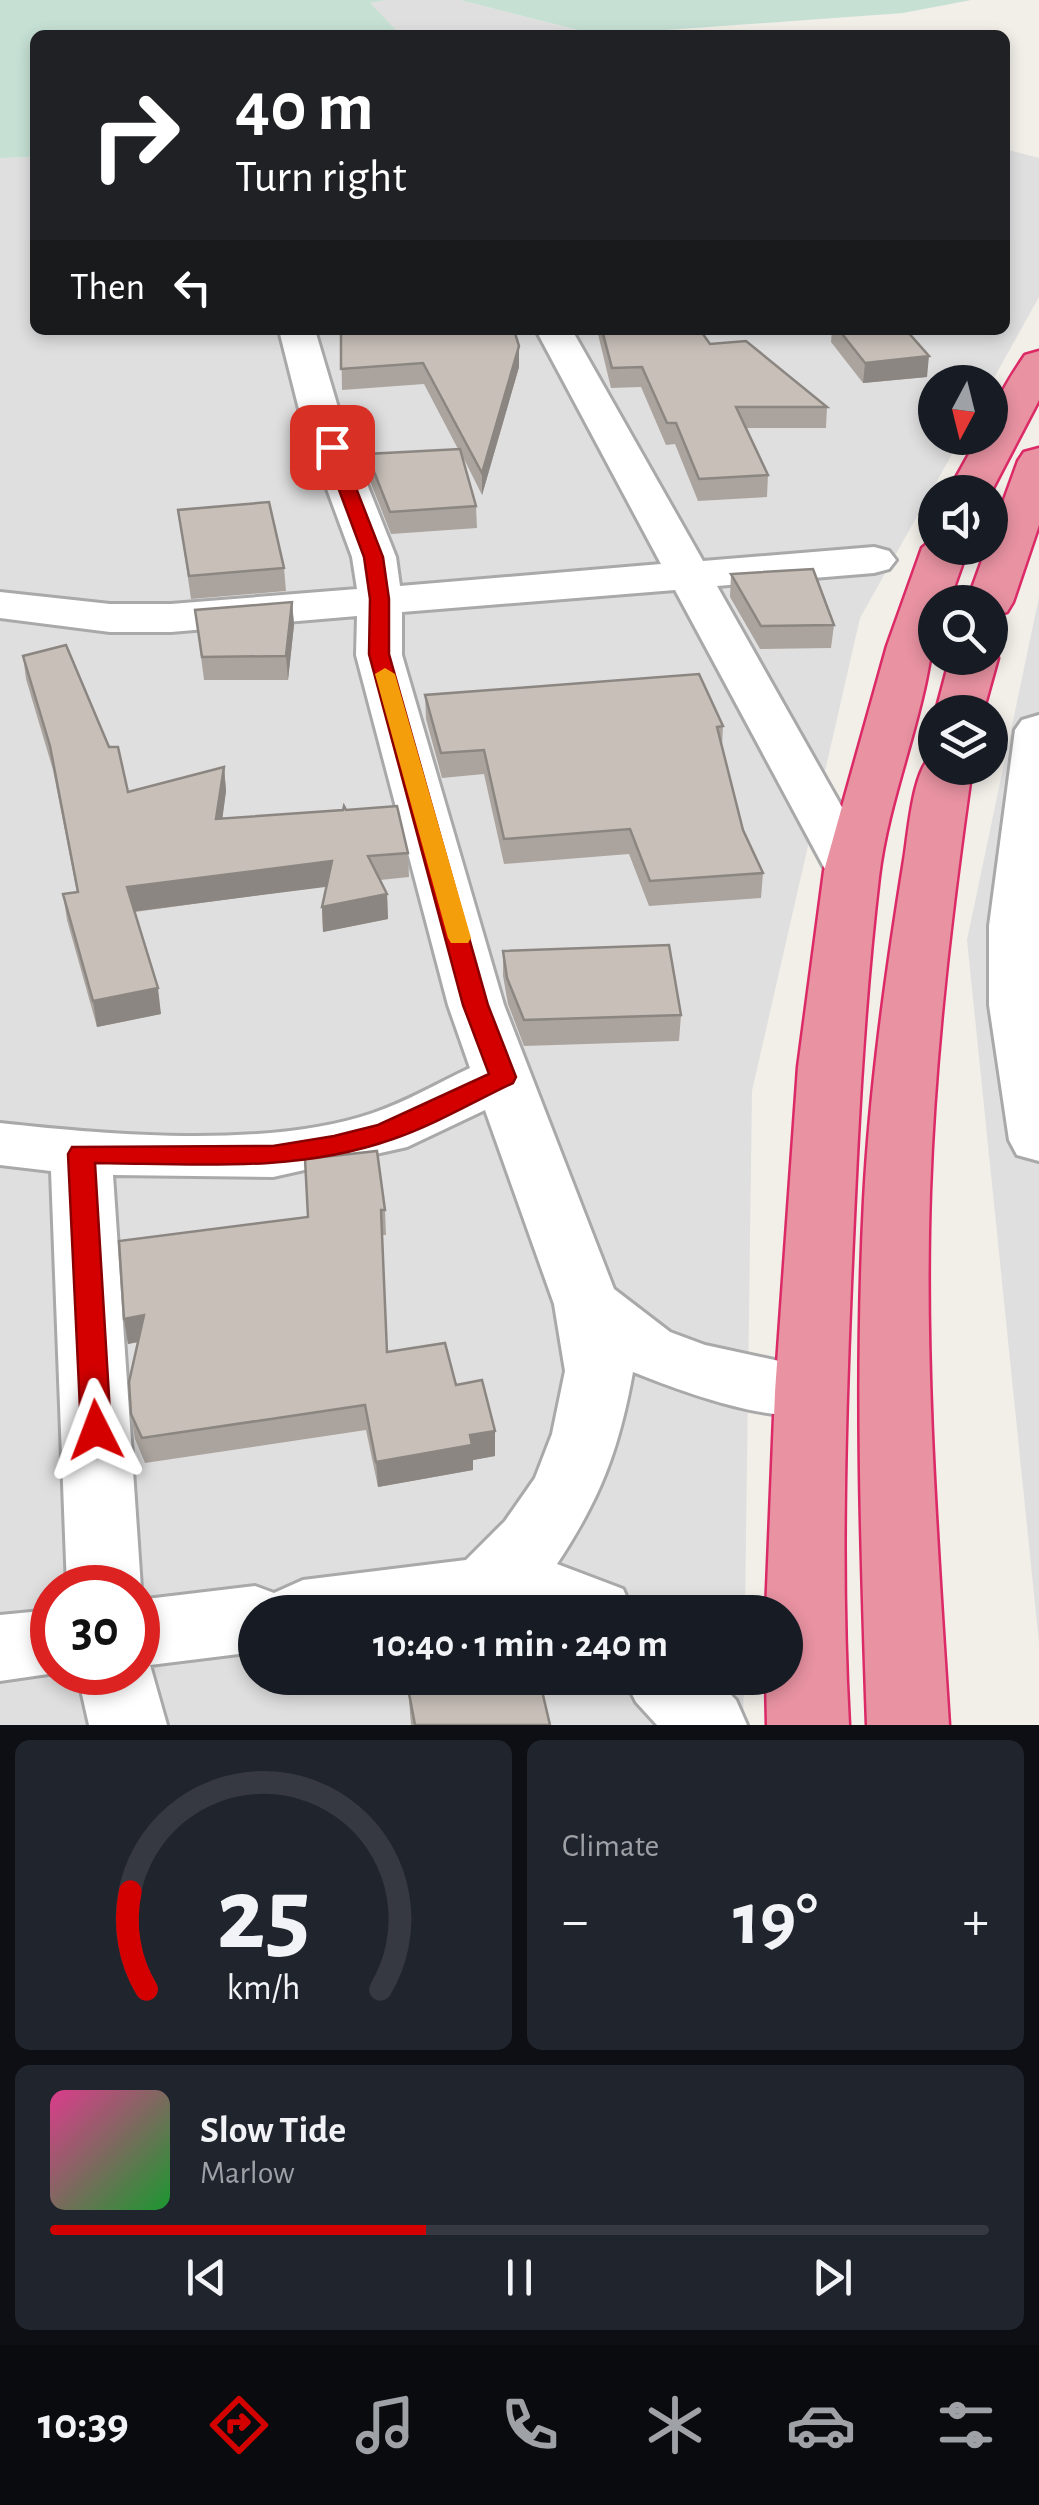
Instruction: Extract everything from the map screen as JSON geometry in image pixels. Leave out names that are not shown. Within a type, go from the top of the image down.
[{"type":"highway","points":[[978,475],[1039,363]]},
{"type":"highway","points":[[996,585],[1039,462]]},
{"type":"highway","points":[[808,1725],[805,1650],[811,1392],[829,1067],[852,871],[912,646],[939,565]]},
{"type":"highway","points":[[908,1725],[897,1479],[898,1197],[911,1013],[944,785]]},
{"type":"street","points":[[298,335],[322,421],[374,557],[380,599],[379,654],[476,1005],[587,1304],[599,1371],[582,1448],[566,1491],[531,1543],[485,1590]]},
{"type":"street","points":[[557,335],[852,871]]},
{"type":"street","points":[[0,605],[136,619],[874,560]]},
{"type":"street","points":[[1039,730],[1016,926],[1017,1005],[1039,1140]]},
{"type":"street","points":[[0,1144],[81,1154],[273,1155],[334,1146],[386,1132],[504,1077]]},
{"type":"street","points":[[81,1154],[103,1565]]},
{"type":"street","points":[[587,1304],[646,1350],[699,1370],[811,1392]]},
{"type":"street","points":[[444,1595],[485,1590],[547,1595]]},
{"type":"street","points":[[160,1631],[238,1620]]},
{"type":"street","points":[[0,1648],[30,1645]]},
{"type":"street","points":[[121,1695],[128,1725]]},
{"type":"street","points":[[679,1695],[708,1725]]},
{"type":"shaded area","points":[[460,0],[577,30],[396,30],[369,3]]},
{"type":"shaded area","points":[[1010,150],[1039,158],[1039,297],[1001,365],[918,365],[918,455],[951,455],[940,475],[918,475],[918,515],[860,618],[752,1091],[745,1595],[238,1595],[238,1695],[744,1695],[743,1725],[0,1725],[0,158],[30,157],[30,335],[1010,335]]},
{"type":"shaded area","points":[[1039,597],[1039,1643],[967,940],[1000,785],[1008,785],[1008,745]]},
{"type":"green space","points":[[0,0],[386,0],[370,3],[396,30],[30,30],[30,157],[0,158]]},
{"type":"green space","points":[[460,0],[971,0],[903,13],[667,30],[577,30]]},
{"type":"building","points":[[341,335],[516,335],[519,346],[482,473],[423,363],[341,369]]},
{"type":"building","points":[[603,335],[704,335],[710,344],[746,341],[827,407],[736,407],[768,475],[699,479],[676,423],[667,423],[642,367],[612,368]]},
{"type":"building","points":[[843,335],[910,335],[929,356],[865,363]]},
{"type":"building","points":[[460,449],[476,506],[390,512],[367,454]]},
{"type":"building","points":[[269,502],[284,568],[189,576],[178,510]]},
{"type":"building","points":[[813,569],[834,625],[761,626],[731,574]]},
{"type":"building","points":[[292,602],[286,656],[202,657],[195,610]]},
{"type":"building","points":[[66,645],[109,747],[118,747],[128,792],[224,767],[216,819],[343,810],[344,806],[346,810],[397,806],[408,853],[368,856],[387,894],[322,907],[332,861],[127,887],[158,988],[93,1001],[63,894],[78,892],[50,746],[23,656]]},
{"type":"building","points":[[699,674],[723,726],[717,727],[743,830],[763,873],[650,881],[630,829],[504,839],[484,750],[441,753],[425,695]]},
{"type":"building","points":[[669,945],[681,1015],[524,1020],[507,978],[503,951]]},
{"type":"building","points":[[377,1151],[385,1210],[381,1210],[387,1352],[445,1343],[456,1385],[482,1380],[495,1431],[470,1435],[472,1445],[376,1462],[365,1405],[142,1438],[131,1414],[129,1382],[144,1315],[124,1319],[119,1241],[308,1217],[305,1159]]},
{"type":"building","points":[[409,1695],[543,1695],[550,1725],[415,1725]]},
{"type":"slow traffic","points":[[385,674],[459,938]]},
{"type":"route","points":[[96,1430],[81,1154],[273,1155],[334,1146],[386,1132],[504,1077],[476,1005],[379,654],[380,599],[374,557],[332,447]]}]
